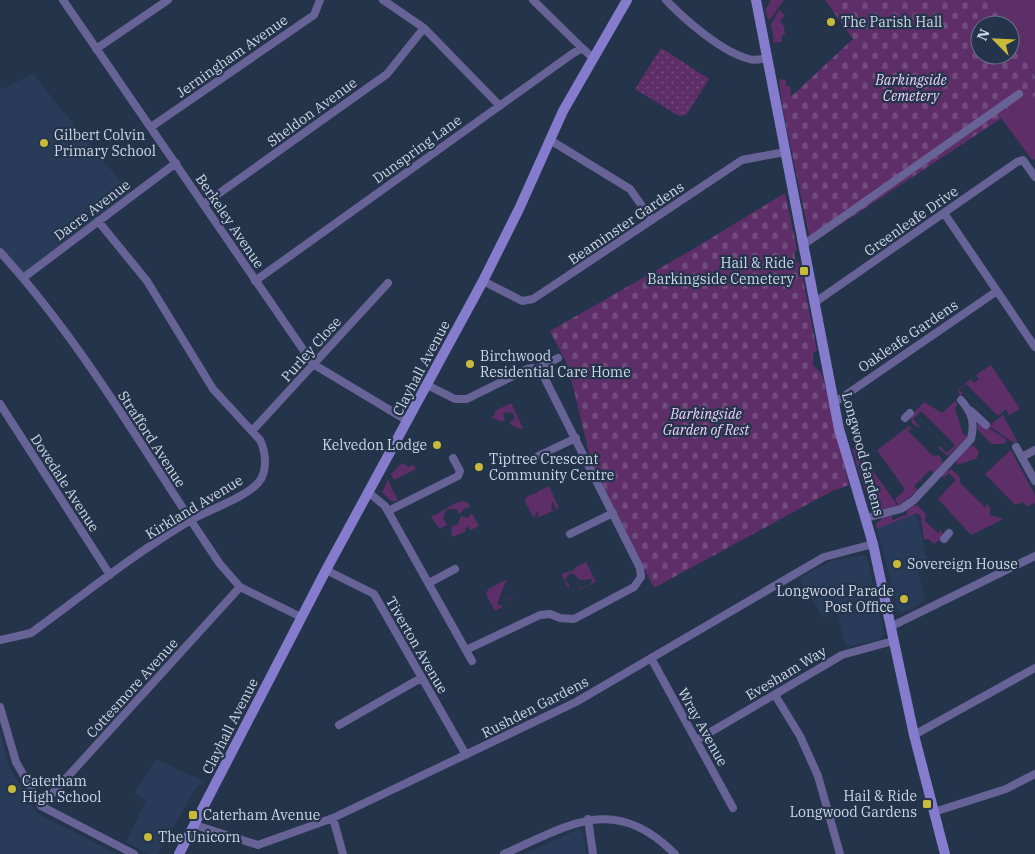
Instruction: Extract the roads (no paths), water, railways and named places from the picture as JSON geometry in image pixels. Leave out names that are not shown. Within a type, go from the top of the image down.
[{"type":"street","name":"Berkeley Avenue","points":[[63,0],[313,364],[408,421]]},
{"type":"street","points":[[96,48],[168,0]]},
{"type":"street","name":"Jerningham Avenue","points":[[151,127],[314,15],[320,0]]},
{"type":"street","points":[[383,0],[424,28],[500,106]]},
{"type":"street","points":[[533,0],[593,58]]},
{"type":"street","name":"Clayhall Avenue","points":[[179,854],[301,617],[483,281],[519,209],[562,111],[627,0]]},
{"type":"street","points":[[666,0],[684,19],[720,44],[747,59],[768,58]]},
{"type":"street","name":"Longwood Gardens","points":[[756,0],[834,403],[866,518],[914,735],[945,854]]},
{"type":"street","name":"Sheldon Avenue","points":[[204,204],[387,74],[424,28]]},
{"type":"street","name":"Dunspring Lane","points":[[255,281],[582,48]]},
{"type":"street","points":[[803,245],[1019,94]]},
{"type":"street","points":[[550,140],[630,189],[652,220]]},
{"type":"street","name":"Beaminster Gardens","points":[[483,281],[528,302],[742,160],[785,152]]},
{"type":"street","name":"Greenleafe Drive","points":[[814,303],[1022,160],[1035,177]]},
{"type":"street","name":"Dacre Avenue","points":[[23,278],[176,162]]},
{"type":"street","points":[[944,213],[1035,347]]},
{"type":"street","name":"Kirkland Avenue","points":[[0,640],[31,633],[110,575],[190,520],[247,491],[259,482],[265,467],[264,448],[252,431],[213,389],[147,281],[98,221]]},
{"type":"street","name":"Strafford Avenue","points":[[0,252],[23,278],[86,359],[220,564],[240,587],[301,617]]},
{"type":"street","name":"Purley Close","points":[[252,431],[388,283]]},
{"type":"street","name":"Oakleafe Gardens","points":[[834,403],[997,291]]},
{"type":"street","points":[[427,385],[456,400],[467,399],[521,372],[532,368],[537,369],[558,358]]},
{"type":"street","points":[[466,650],[540,615],[550,614],[560,618],[574,619],[634,587],[641,577],[640,568],[546,377],[537,369]]},
{"type":"street","points":[[960,400],[986,425]]},
{"type":"street","name":"Dovedale Avenue","points":[[0,404],[110,575]]},
{"type":"street","points":[[866,518],[901,509],[914,500],[950,463],[971,439],[974,428],[968,408]]},
{"type":"street","points":[[538,456],[576,438]]},
{"type":"street","points":[[1016,447],[1035,481]]},
{"type":"street","points":[[1022,457],[1035,450]]},
{"type":"street","points":[[388,511],[458,476],[460,471],[453,458]]},
{"type":"street","points":[[368,492],[381,501],[388,511],[472,662]]},
{"type":"street","points":[[570,534],[613,514]]},
{"type":"street","name":"Rushden Gardens","points":[[195,824],[258,845],[333,818],[576,702],[824,557],[872,544]]},
{"type":"street","points":[[890,627],[1035,556]]},
{"type":"street","name":"Tiverton Avenue","points":[[326,570],[374,594],[466,755]]},
{"type":"street","points":[[429,583],[455,570]]},
{"type":"street","name":"Cottesmore Avenue","points":[[41,806],[240,587]]},
{"type":"street","name":"Evesham Way","points":[[697,740],[842,655],[893,641]]},
{"type":"street","name":"Wray Avenue","points":[[651,658],[733,808]]},
{"type":"street","points":[[914,735],[1035,668]]},
{"type":"street","points":[[339,725],[421,678]]},
{"type":"street","points":[[775,695],[800,736],[818,776],[840,854]]},
{"type":"street","points":[[0,707],[1,717],[16,762],[41,806],[134,854]]},
{"type":"street","points":[[934,812],[1006,789],[1035,774]]},
{"type":"street","points":[[333,818],[343,854]]},
{"type":"street","points":[[504,854],[588,819],[606,818],[642,828],[660,840],[675,854]]},
{"type":"street","points":[[588,819],[593,854]]},
{"type":"place","name":"The Parish Hall","points":[[831,22]]},
{"type":"place","name":"Gilbert Colvin Primary School","points":[[44,143]]},
{"type":"place","name":"Hail & Ride Barkingside Cemetery","points":[[804,271]]},
{"type":"place","name":"Birchwood Residential Care Home","points":[[470,364]]},
{"type":"place","name":"Kelvedon Lodge","points":[[437,445]]},
{"type":"place","name":"Tiptree Crescent Community Centre","points":[[479,467]]},
{"type":"place","name":"Sovereign House","points":[[897,564]]},
{"type":"place","name":"Longwood Parade Post Office","points":[[904,599]]},
{"type":"place","name":"Caterham High School","points":[[12,789]]},
{"type":"place","name":"Hail & Ride Longwood Gardens","points":[[927,804]]},
{"type":"place","name":"Caterham Avenue","points":[[193,815]]},
{"type":"place","name":"The Unicorn","points":[[148,837]]},
{"type":"park label","name":"Barkingside Cemetery","points":[[911,88]]},
{"type":"park label","name":"Barkingside Garden of Rest","points":[[706,422]]}]
